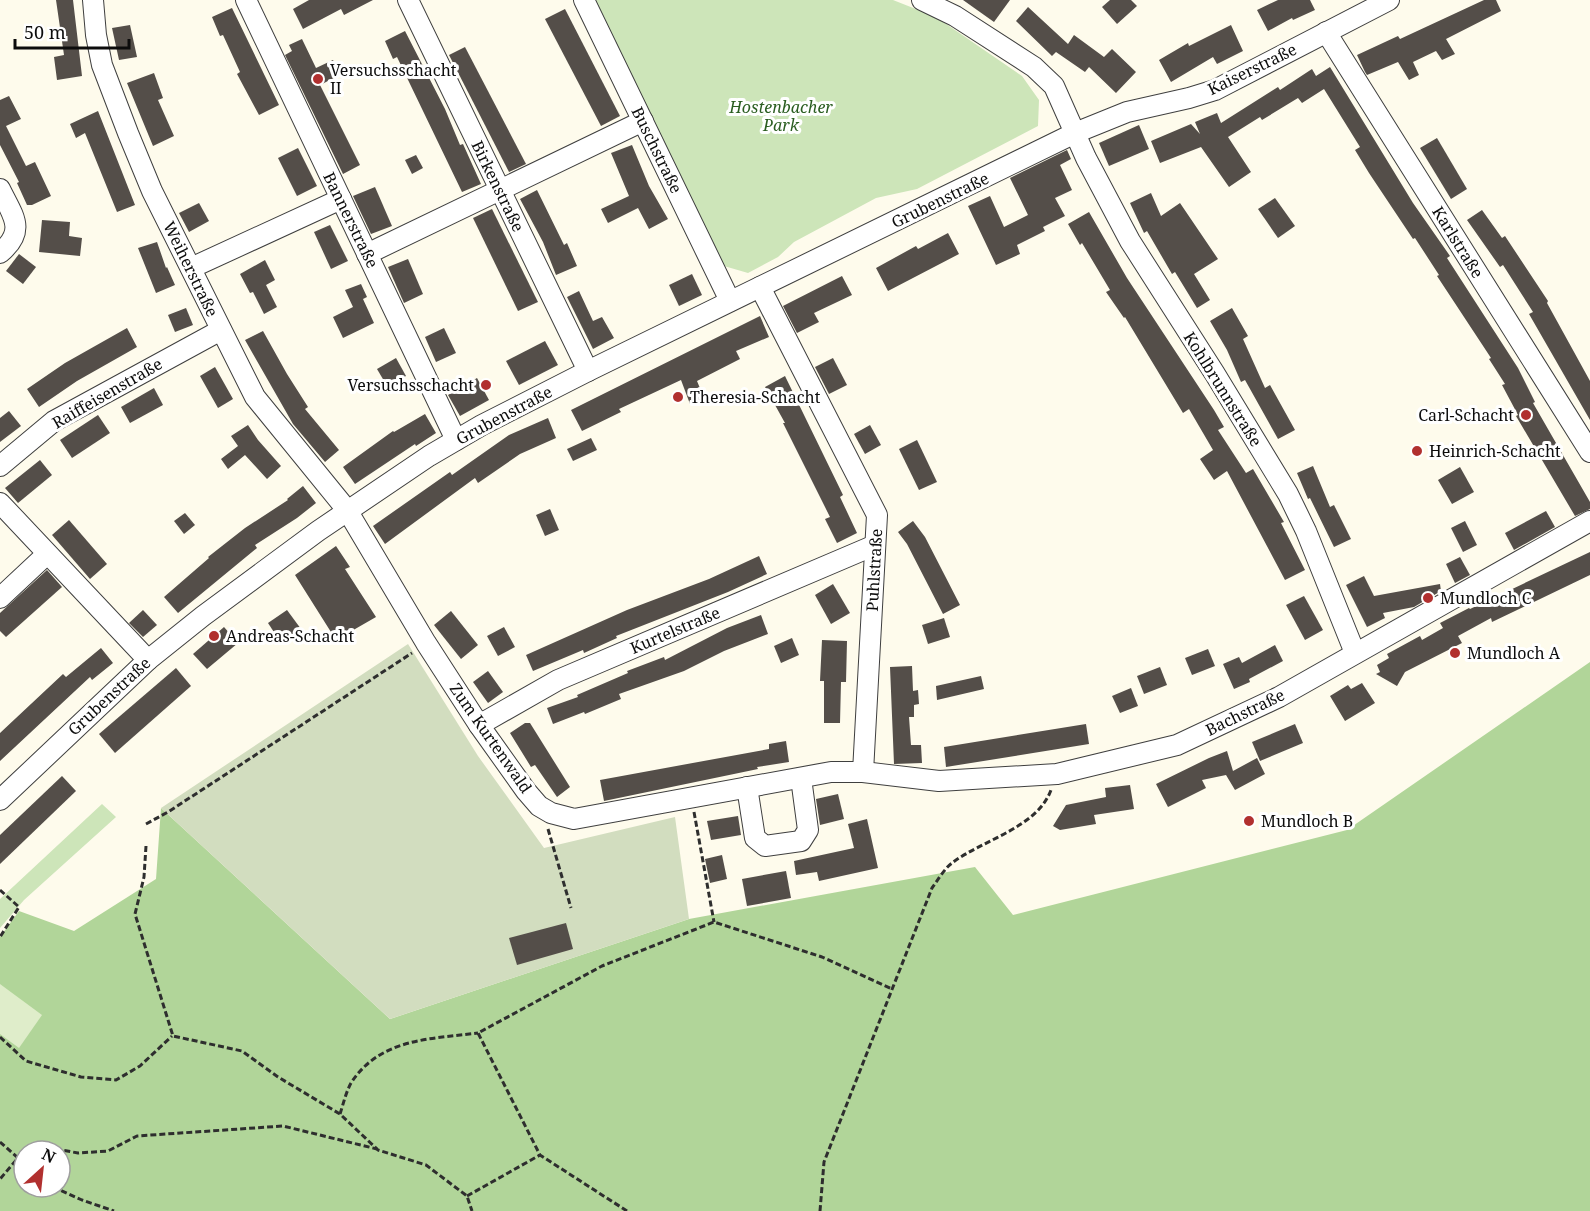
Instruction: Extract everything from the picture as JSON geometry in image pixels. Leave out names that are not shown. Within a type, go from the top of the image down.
[{"type":"street","name":"Weiherstraße","points":[[93,0],[96,35],[102,65],[152,191],[255,397],[346,510]]},
{"type":"street","name":"Bannerstraße","points":[[246,0],[456,440]]},
{"type":"street","name":"Birkenstraße","points":[[408,0],[588,371]]},
{"type":"street","name":"Buschstraße","points":[[584,0],[730,301]]},
{"type":"street","name":"Kaiserstraße","points":[[1074,133],[1127,112],[1215,90],[1389,0]]},
{"type":"street","name":"Kohlbrunnstraße","points":[[935,3],[1046,77],[1060,96],[1074,133],[1130,242],[1215,374],[1288,494],[1306,531],[1355,653]]},
{"type":"street","name":"Karlstraße","points":[[1326,32],[1590,452]]},
{"type":"street","points":[[367,254],[643,121]]},
{"type":"street","name":"Grubenstraße","points":[[3,790],[148,660],[212,609],[346,510],[456,440],[588,371],[1074,133]]},
{"type":"street","points":[[0,189],[17,226],[14,238],[0,253]]},
{"type":"street","points":[[191,268],[340,199]]},
{"type":"street","name":"Puhlstraße","points":[[760,287],[877,515],[863,772]]},
{"type":"street","name":"Raiffeisenstraße","points":[[0,466],[54,421],[221,330]]},
{"type":"street","points":[[0,503],[148,660]]},
{"type":"street","name":"Zum Kurtenwald","points":[[346,510],[479,725],[526,791],[539,806],[550,813]]},
{"type":"street","name":"Bachstraße","points":[[863,772],[939,781],[1058,774],[1177,745],[1279,697],[1590,521]]},
{"type":"street","name":"Kurtelstraße","points":[[479,725],[558,680],[875,544]]},
{"type":"street","points":[[0,598],[47,554]]},
{"type":"street","points":[[550,813],[574,819],[831,772],[863,772]]},
{"type":"street","points":[[747,787],[755,838],[765,846],[801,841],[808,830],[801,778]]},
{"type":"path","points":[[146,824],[168,812],[426,642]]},
{"type":"path","points":[[820,1211],[824,1162],[932,888],[951,864],[1034,814],[1049,795],[1058,774]]},
{"type":"path","points":[[691,797],[714,922]]},
{"type":"path","points":[[550,813],[547,825],[571,908]]},
{"type":"path","points":[[146,846],[144,877],[135,914],[172,1036]]},
{"type":"path","points":[[0,890],[19,907],[0,937]]},
{"type":"path","points":[[340,1114],[351,1084],[367,1065],[395,1046],[413,1041],[478,1033],[602,966],[714,922],[822,957],[892,989]]},
{"type":"path","points":[[478,1033],[540,1155],[627,1211]]},
{"type":"path","points":[[0,1037],[26,1061],[81,1077],[116,1080],[140,1066],[172,1036]]},
{"type":"path","points":[[172,1036],[242,1051],[278,1077],[340,1114],[378,1150]]},
{"type":"path","points":[[72,1152],[108,1151],[137,1136],[283,1126],[378,1150],[426,1165],[467,1196],[472,1211]]},
{"type":"path","points":[[0,1142],[12,1153]]},
{"type":"path","points":[[467,1196],[540,1155]]},
{"type":"path","points":[[0,1179],[12,1165]]},
{"type":"path","points":[[72,1196],[114,1211]]},
{"type":"green space","name":"Hostenbacher Park","points":[[591,0],[893,0],[936,17],[1022,76],[1039,100],[1038,126],[917,189],[876,198],[794,242],[778,257],[748,273],[724,266]]},
{"type":"green space","points":[[408,644],[478,756],[544,848],[675,817],[689,919],[390,1019],[161,808]]},
{"type":"green space","points":[[1590,662],[1590,1211],[0,1211],[0,937],[19,911],[74,931],[156,879],[161,808],[390,1019],[689,919],[975,867],[1013,915],[1347,830]]},
{"type":"green space","points":[[102,804],[116,817],[24,900],[0,928],[0,899]]},
{"type":"green space","points":[[0,984],[42,1015],[19,1048],[0,1034]]},
{"type":"building","points":[[56,0],[73,0],[82,76],[57,80],[54,57],[64,55]]},
{"type":"building","points":[[309,0],[373,0],[344,15],[341,9],[303,29],[293,9]]},
{"type":"building","points":[[963,0],[1010,0],[994,22]]},
{"type":"building","points":[[1110,0],[1131,0],[1137,6],[1117,24],[1102,7]]},
{"type":"building","points":[[1278,0],[1310,0],[1315,10],[1293,20],[1292,18],[1268,31],[1257,10]]},
{"type":"building","points":[[1484,0],[1496,0],[1501,11],[1446,39],[1455,54],[1442,60],[1436,51],[1413,62],[1419,75],[1409,80],[1398,62],[1367,75],[1365,72],[1357,55],[1398,36],[1400,39]]},
{"type":"building","points":[[1028,7],[1068,44],[1074,35],[1104,57],[1112,49],[1136,72],[1116,93],[1089,67],[1085,72],[1056,52],[1052,56],[1016,21]]},
{"type":"building","points":[[232,8],[279,105],[259,115],[237,74],[240,72],[223,35],[220,36],[212,17]]},
{"type":"building","points":[[565,9],[620,116],[601,126],[545,19]]},
{"type":"building","points":[[130,25],[137,57],[119,60],[112,28]]},
{"type":"building","points":[[1231,25],[1243,51],[1217,64],[1213,57],[1171,82],[1159,60],[1188,43],[1189,46]]},
{"type":"building","points":[[405,31],[481,184],[462,192],[397,57],[393,59],[385,41]]},
{"type":"building","points":[[302,39],[316,68],[333,60],[340,75],[320,85],[360,165],[343,174],[285,55],[292,51],[289,45]]},
{"type":"building","points":[[465,47],[526,164],[509,172],[449,55]]},
{"type":"building","points":[[1330,67],[1413,203],[1450,256],[1447,258],[1518,368],[1535,402],[1533,403],[1590,502],[1590,509],[1575,516],[1516,416],[1518,415],[1502,385],[1505,384],[1489,359],[1491,358],[1415,238],[1413,239],[1369,173],[1355,150],[1360,147],[1324,89],[1302,103],[1298,98],[1262,120],[1260,117],[1228,137],[1251,172],[1229,187],[1201,147],[1160,163],[1151,141],[1191,124],[1200,134],[1195,122],[1217,113],[1221,123],[1278,87],[1280,90],[1312,69],[1316,76]]},
{"type":"building","points":[[154,73],[163,98],[158,100],[174,136],[153,146],[127,83]]},
{"type":"building","points":[[9,96],[21,119],[6,126],[26,166],[35,162],[51,196],[32,205],[27,205],[17,183],[19,182],[0,145],[0,100]]},
{"type":"building","points":[[98,111],[135,205],[117,212],[85,133],[76,138],[70,124]]},
{"type":"building","points":[[1139,125],[1149,149],[1109,166],[1099,143]]},
{"type":"building","points":[[1437,138],[1467,189],[1451,199],[1420,148]]},
{"type":"building","points":[[632,145],[649,186],[668,219],[649,229],[638,208],[608,223],[601,209],[629,196],[611,153]]},
{"type":"building","points":[[298,148],[317,186],[297,196],[278,158]]},
{"type":"building","points":[[1067,150],[1071,159],[1060,165],[1072,190],[1055,198],[1065,216],[1043,227],[1045,231],[1017,245],[1020,254],[996,265],[968,206],[990,196],[1004,227],[1028,215],[1010,178]]},
{"type":"building","points":[[416,155],[423,168],[412,174],[405,160]]},
{"type":"building","points":[[375,187],[392,226],[371,234],[353,196]]},
{"type":"building","points":[[537,190],[564,245],[567,243],[577,266],[556,275],[543,242],[520,199]]},
{"type":"building","points":[[1151,193],[1161,216],[1180,203],[1218,259],[1194,274],[1210,300],[1197,308],[1175,272],[1172,274],[1147,231],[1144,233],[1130,203]]},
{"type":"building","points":[[1275,198],[1295,226],[1278,238],[1258,209]]},
{"type":"building","points":[[199,203],[209,221],[189,232],[179,213]]},
{"type":"building","points":[[492,209],[538,302],[518,311],[473,218]]},
{"type":"building","points":[[1482,210],[1502,238],[1505,236],[1548,301],[1547,303],[1590,381],[1590,420],[1529,314],[1533,312],[1503,265],[1500,267],[1467,220]]},
{"type":"building","points":[[1089,212],[1127,278],[1214,410],[1224,427],[1218,430],[1246,473],[1253,469],[1284,522],[1281,523],[1305,570],[1285,580],[1227,471],[1214,480],[1200,459],[1213,450],[1189,409],[1183,413],[1125,317],[1106,292],[1110,290],[1068,224]]},
{"type":"building","points":[[42,220],[70,222],[69,236],[82,238],[80,256],[39,252]]},
{"type":"building","points":[[330,225],[348,261],[331,269],[314,232]]},
{"type":"building","points":[[948,233],[959,254],[888,291],[876,268],[916,246],[918,249]]},
{"type":"building","points":[[157,242],[175,285],[156,293],[138,248]]},
{"type":"building","points":[[19,254],[36,267],[23,284],[6,271]]},
{"type":"building","points":[[408,259],[423,294],[404,303],[388,267]]},
{"type":"building","points":[[265,260],[275,280],[266,285],[277,307],[264,314],[253,292],[250,293],[240,274]]},
{"type":"building","points":[[692,274],[702,295],[679,306],[669,285]]},
{"type":"building","points":[[842,276],[852,295],[814,313],[819,322],[797,333],[783,306]]},
{"type":"building","points":[[361,284],[367,297],[363,299],[374,323],[343,338],[333,317],[353,307],[345,290]]},
{"type":"building","points":[[579,291],[593,321],[602,317],[614,338],[593,349],[567,297]]},
{"type":"building","points":[[186,308],[193,325],[175,332],[168,315]]},
{"type":"building","points":[[1232,308],[1248,336],[1243,339],[1265,388],[1270,385],[1295,430],[1278,439],[1245,380],[1241,382],[1227,350],[1210,321]]},
{"type":"building","points":[[760,316],[769,337],[736,351],[740,359],[697,381],[704,398],[690,404],[681,380],[619,409],[621,412],[582,431],[571,410]]},
{"type":"building","points":[[127,328],[137,347],[77,381],[39,407],[27,389],[65,363]]},
{"type":"building","points":[[444,328],[456,353],[436,362],[425,337]]},
{"type":"building","points":[[263,331],[308,407],[305,409],[339,450],[325,462],[293,424],[245,340]]},
{"type":"building","points":[[545,341],[558,365],[519,385],[506,361]]},
{"type":"building","points":[[396,358],[406,376],[387,386],[377,369]]},
{"type":"building","points":[[833,358],[847,385],[829,394],[815,367]]},
{"type":"building","points":[[215,367],[233,399],[218,408],[200,376]]},
{"type":"building","points":[[785,376],[843,495],[840,497],[857,533],[837,543],[825,519],[830,517],[765,387]]},
{"type":"building","points":[[477,378],[489,400],[460,416],[448,395]]},
{"type":"building","points":[[154,388],[163,405],[130,423],[121,407]]},
{"type":"building","points":[[9,411],[21,426],[0,442],[0,418]]},
{"type":"building","points":[[425,414],[436,433],[416,446],[415,444],[355,484],[343,467],[393,431]]},
{"type":"building","points":[[98,415],[110,433],[72,458],[60,440]]},
{"type":"building","points":[[548,418],[556,438],[520,454],[478,483],[475,478],[385,544],[373,526],[450,472],[452,475],[509,435]]},
{"type":"building","points":[[248,425],[281,466],[267,479],[245,455],[228,469],[221,459],[238,446],[231,436]]},
{"type":"building","points":[[870,425],[881,445],[865,454],[854,434]]},
{"type":"building","points":[[591,438],[597,450],[573,461],[567,449]]},
{"type":"building","points":[[917,440],[937,482],[919,490],[899,449]]},
{"type":"building","points":[[40,460],[52,475],[18,503],[5,488]]},
{"type":"building","points":[[1313,466],[1330,507],[1334,505],[1351,539],[1334,547],[1297,473]]},
{"type":"building","points":[[1460,467],[1474,492],[1452,504],[1438,480]]},
{"type":"building","points":[[303,486],[316,503],[255,545],[257,548],[178,613],[164,597],[208,557],[245,528],[288,500]]},
{"type":"building","points":[[550,509],[559,530],[545,536],[536,515]]},
{"type":"building","points":[[1546,511],[1555,527],[1514,550],[1505,533]]},
{"type":"building","points":[[185,513],[195,525],[184,534],[174,521]]},
{"type":"building","points":[[69,520],[107,564],[90,579],[52,535]]},
{"type":"building","points":[[913,521],[925,537],[960,605],[943,614],[907,544],[898,532]]},
{"type":"building","points":[[1465,521],[1477,545],[1463,552],[1451,528]]},
{"type":"building","points":[[336,546],[350,567],[345,569],[376,617],[336,640],[295,575]]},
{"type":"building","points":[[1590,552],[1590,575],[1492,622],[1491,618],[1458,636],[1462,643],[1405,672],[1397,686],[1376,674],[1380,672],[1377,665],[1389,658],[1387,654],[1420,636],[1422,640],[1443,628],[1440,623]]},
{"type":"building","points":[[759,556],[767,574],[728,592],[616,636],[617,638],[584,653],[583,650],[533,671],[526,655],[627,610],[709,579]]},
{"type":"building","points":[[1460,557],[1470,575],[1455,583],[1446,564]]},
{"type":"building","points":[[47,570],[62,587],[6,637],[0,631],[0,613]]},
{"type":"building","points":[[1364,576],[1374,596],[1440,584],[1441,591],[1414,607],[1383,613],[1385,618],[1367,627],[1346,585]]},
{"type":"building","points":[[833,584],[850,613],[831,624],[815,595]]},
{"type":"building","points":[[1304,596],[1323,630],[1305,640],[1286,605]]},
{"type":"building","points":[[143,610],[157,625],[143,637],[129,623]]},
{"type":"building","points":[[287,610],[301,629],[281,643],[268,623]]},
{"type":"building","points":[[451,611],[478,645],[461,659],[434,625]]},
{"type":"building","points":[[761,615],[768,634],[724,651],[684,671],[619,694],[621,699],[553,724],[547,708],[578,697],[577,695],[628,673],[627,671],[664,657],[665,660],[727,628]]},
{"type":"building","points":[[944,618],[950,637],[928,644],[922,625]]},
{"type":"building","points":[[224,627],[238,643],[207,669],[193,654]]},
{"type":"building","points":[[504,627],[515,647],[498,656],[487,636]]},
{"type":"building","points":[[792,638],[799,655],[781,663],[774,646]]},
{"type":"building","points":[[822,640],[847,641],[846,682],[841,682],[840,723],[824,723],[824,681],[820,681]]},
{"type":"building","points":[[1275,645],[1283,661],[1249,679],[1250,682],[1234,689],[1223,664],[1239,657],[1242,663]]},
{"type":"building","points":[[101,648],[113,663],[92,680],[90,677],[0,761],[0,733],[63,674],[66,677]]},
{"type":"building","points":[[1208,649],[1215,666],[1192,675],[1185,658]]},
{"type":"building","points":[[912,666],[913,691],[918,690],[919,704],[914,705],[914,717],[909,717],[911,745],[921,745],[922,763],[894,764],[890,667]]},
{"type":"building","points":[[1160,667],[1167,685],[1144,694],[1137,676]]},
{"type":"building","points":[[176,668],[191,686],[115,753],[99,734]]},
{"type":"building","points":[[488,671],[503,692],[488,703],[473,682]]},
{"type":"building","points":[[981,676],[984,689],[937,700],[936,686]]},
{"type":"building","points":[[1362,683],[1375,703],[1345,721],[1330,696],[1348,685],[1351,689]]},
{"type":"building","points":[[1131,688],[1138,706],[1120,713],[1112,696]]},
{"type":"building","points":[[525,723],[530,723],[570,787],[557,797],[535,765],[531,767],[510,733]]},
{"type":"building","points":[[1086,724],[1089,744],[946,767],[944,747]]},
{"type":"building","points":[[1295,724],[1303,743],[1260,761],[1252,742]]},
{"type":"building","points":[[786,741],[789,762],[604,801],[600,780],[769,749],[769,744]]},
{"type":"building","points":[[1227,751],[1233,771],[1257,758],[1265,774],[1235,790],[1226,775],[1202,780],[1206,788],[1168,807],[1156,784]]},
{"type":"building","points":[[62,776],[76,791],[0,864],[0,835]]},
{"type":"building","points":[[1130,785],[1134,809],[1094,815],[1096,824],[1060,830],[1053,826],[1066,805],[1106,797],[1105,788]]},
{"type":"building","points":[[838,794],[844,819],[820,825],[816,799]]},
{"type":"building","points":[[738,816],[741,835],[711,840],[707,821]]},
{"type":"building","points":[[867,819],[878,868],[819,881],[817,872],[796,875],[794,861],[854,848],[848,824]]},
{"type":"building","points":[[722,855],[727,879],[710,883],[705,859]]},
{"type":"building","points":[[786,871],[791,898],[747,906],[742,879]]},
{"type":"building","points":[[566,923],[573,949],[517,965],[509,938]]},
{"type":"place","name":"Versuchsschacht II","points":[[318,79]]},
{"type":"place","name":"Versuchsschacht","points":[[486,385]]},
{"type":"place","name":"Theresia-Schacht","points":[[678,397]]},
{"type":"place","name":"Carl-Schacht","points":[[1526,415]]},
{"type":"place","name":"Heinrich-Schacht","points":[[1417,451]]},
{"type":"place","name":"Mundloch C","points":[[1428,598]]},
{"type":"place","name":"Andreas-Schacht","points":[[214,636]]},
{"type":"place","name":"Mundloch A","points":[[1455,653]]},
{"type":"place","name":"Mundloch B","points":[[1249,821]]}]
